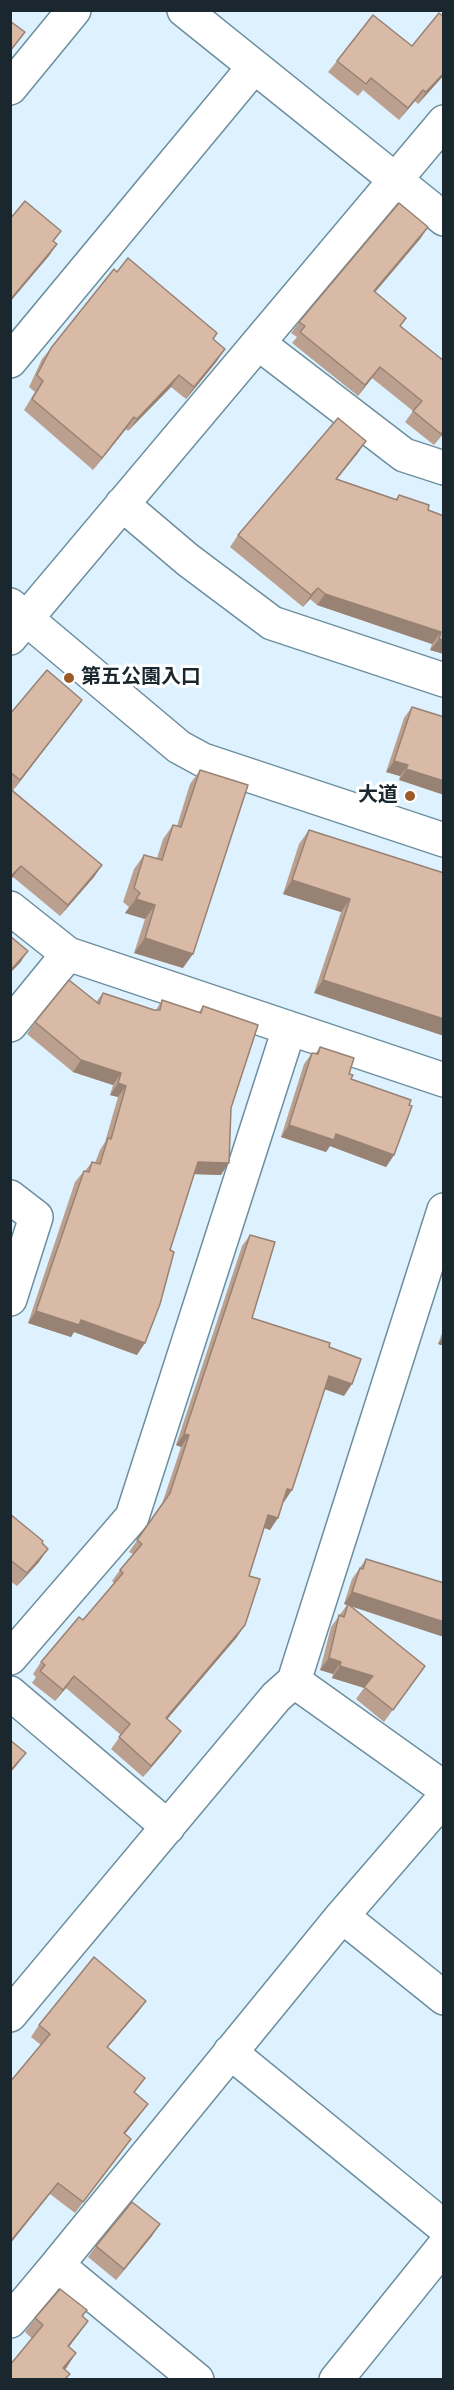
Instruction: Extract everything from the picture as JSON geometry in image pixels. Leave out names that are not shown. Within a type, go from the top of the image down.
[{"type":"street","points":[[10,88],[74,10]]},
{"type":"street","points":[[184,10],[444,219]]},
{"type":"street","points":[[10,361],[254,68]]},
{"type":"street","points":[[444,122],[122,504],[16,620],[179,747],[203,760],[444,840]]},
{"type":"street","points":[[258,343],[404,455],[444,468]]},
{"type":"street","points":[[122,504],[188,560],[272,623],[444,680]]},
{"type":"street","points":[[10,908],[68,954],[444,1080]]},
{"type":"street","points":[[10,1025],[68,954]]},
{"type":"street","points":[[10,1658],[132,1517],[290,1029]]},
{"type":"street","points":[[10,1197],[36,1217],[10,1299]]},
{"type":"street","points":[[10,2015],[276,1697],[294,1681],[444,1210]]},
{"type":"street","points":[[294,1681],[444,1788]]},
{"type":"street","points":[[10,1693],[168,1827]]},
{"type":"street","points":[[10,2320],[342,1916],[444,1798]]},
{"type":"street","points":[[342,1916],[444,1998]]},
{"type":"street","points":[[230,2052],[444,2227]]},
{"type":"street","points":[[336,2379],[444,2246]]},
{"type":"street","points":[[57,2265],[197,2379]]},
{"type":"building","points":[[439,13],[444,17],[444,73],[426,92],[423,90],[408,108],[371,78],[366,84],[337,61],[373,15],[412,46]]},
{"type":"building","points":[[10,21],[25,32],[10,51]]},
{"type":"building","points":[[25,201],[61,231],[53,241],[57,244],[10,300],[10,219]]},
{"type":"building","points":[[399,203],[428,227],[374,291],[406,318],[400,326],[444,361],[444,431],[441,434],[413,411],[422,401],[380,367],[365,385],[300,332],[305,326],[299,322]]},
{"type":"building","points":[[128,258],[217,333],[213,339],[225,349],[194,387],[179,375],[137,419],[134,417],[102,458],[32,399],[43,381],[37,375],[51,348],[114,269],[117,272]]},
{"type":"building","points":[[338,418],[366,441],[336,479],[397,500],[399,495],[429,505],[428,510],[444,516],[444,640],[439,639],[441,632],[325,594],[318,588],[311,595],[238,535]]},
{"type":"building","points":[[47,670],[82,700],[20,780],[10,772],[10,714]]},
{"type":"building","points":[[412,707],[444,717],[444,781],[406,769],[408,765],[394,761]]},
{"type":"building","points":[[200,770],[248,785],[193,954],[145,938],[155,905],[136,899],[140,893],[134,888],[144,855],[162,860],[173,825],[181,827]]},
{"type":"building","points":[[10,789],[102,865],[68,905],[21,866],[10,877]]},
{"type":"building","points":[[309,830],[444,873],[444,1019],[323,980],[350,899],[292,880]]},
{"type":"building","points":[[10,936],[28,951],[10,971]]},
{"type":"building","points":[[69,980],[99,1004],[103,993],[154,1010],[160,1010],[162,1000],[201,1013],[203,1006],[258,1025],[231,1108],[229,1163],[198,1162],[170,1250],[174,1252],[160,1304],[145,1343],[81,1320],[79,1325],[36,1311],[84,1171],[89,1172],[92,1162],[100,1164],[108,1138],[111,1139],[126,1086],[118,1083],[121,1073],[81,1060],[35,1022]]},
{"type":"building","points":[[320,1047],[354,1058],[349,1074],[353,1075],[351,1079],[411,1100],[409,1105],[412,1106],[394,1155],[336,1134],[334,1140],[289,1125],[312,1053],[318,1054]]},
{"type":"building","points":[[250,1235],[275,1242],[252,1318],[330,1343],[329,1347],[361,1359],[352,1384],[329,1376],[292,1490],[287,1489],[278,1518],[268,1515],[249,1576],[260,1579],[245,1625],[166,1718],[181,1731],[151,1766],[119,1737],[130,1724],[74,1676],[63,1690],[40,1671],[45,1665],[41,1662],[79,1617],[83,1620],[123,1573],[120,1570],[142,1544],[137,1540],[170,1493],[189,1435],[184,1434]]},
{"type":"building","points":[[10,1514],[43,1541],[42,1543],[48,1549],[27,1573],[10,1560]]},
{"type":"building","points":[[366,1559],[444,1583],[444,1622],[352,1592],[360,1568],[363,1569]]},
{"type":"building","points":[[348,1604],[425,1666],[393,1710],[364,1687],[373,1676],[340,1666],[341,1662],[329,1658],[339,1615],[344,1617]]},
{"type":"building","points":[[10,1740],[26,1753],[10,1771]]},
{"type":"building","points":[[94,1957],[146,2001],[107,2047],[145,2078],[134,2092],[148,2104],[124,2133],[131,2139],[83,2202],[58,2183],[10,2242],[10,2082],[50,2034],[39,2025]]},
{"type":"building","points":[[132,2202],[160,2224],[124,2269],[96,2246]]},
{"type":"building","points":[[60,2289],[87,2310],[82,2316],[88,2321],[68,2346],[76,2353],[63,2368],[70,2374],[65,2379],[10,2379],[10,2365],[43,2325],[35,2318]]},
{"type":"place","name":"第五公園入口","points":[[69,678]]},
{"type":"place","name":"大道","points":[[410,796]]}]
